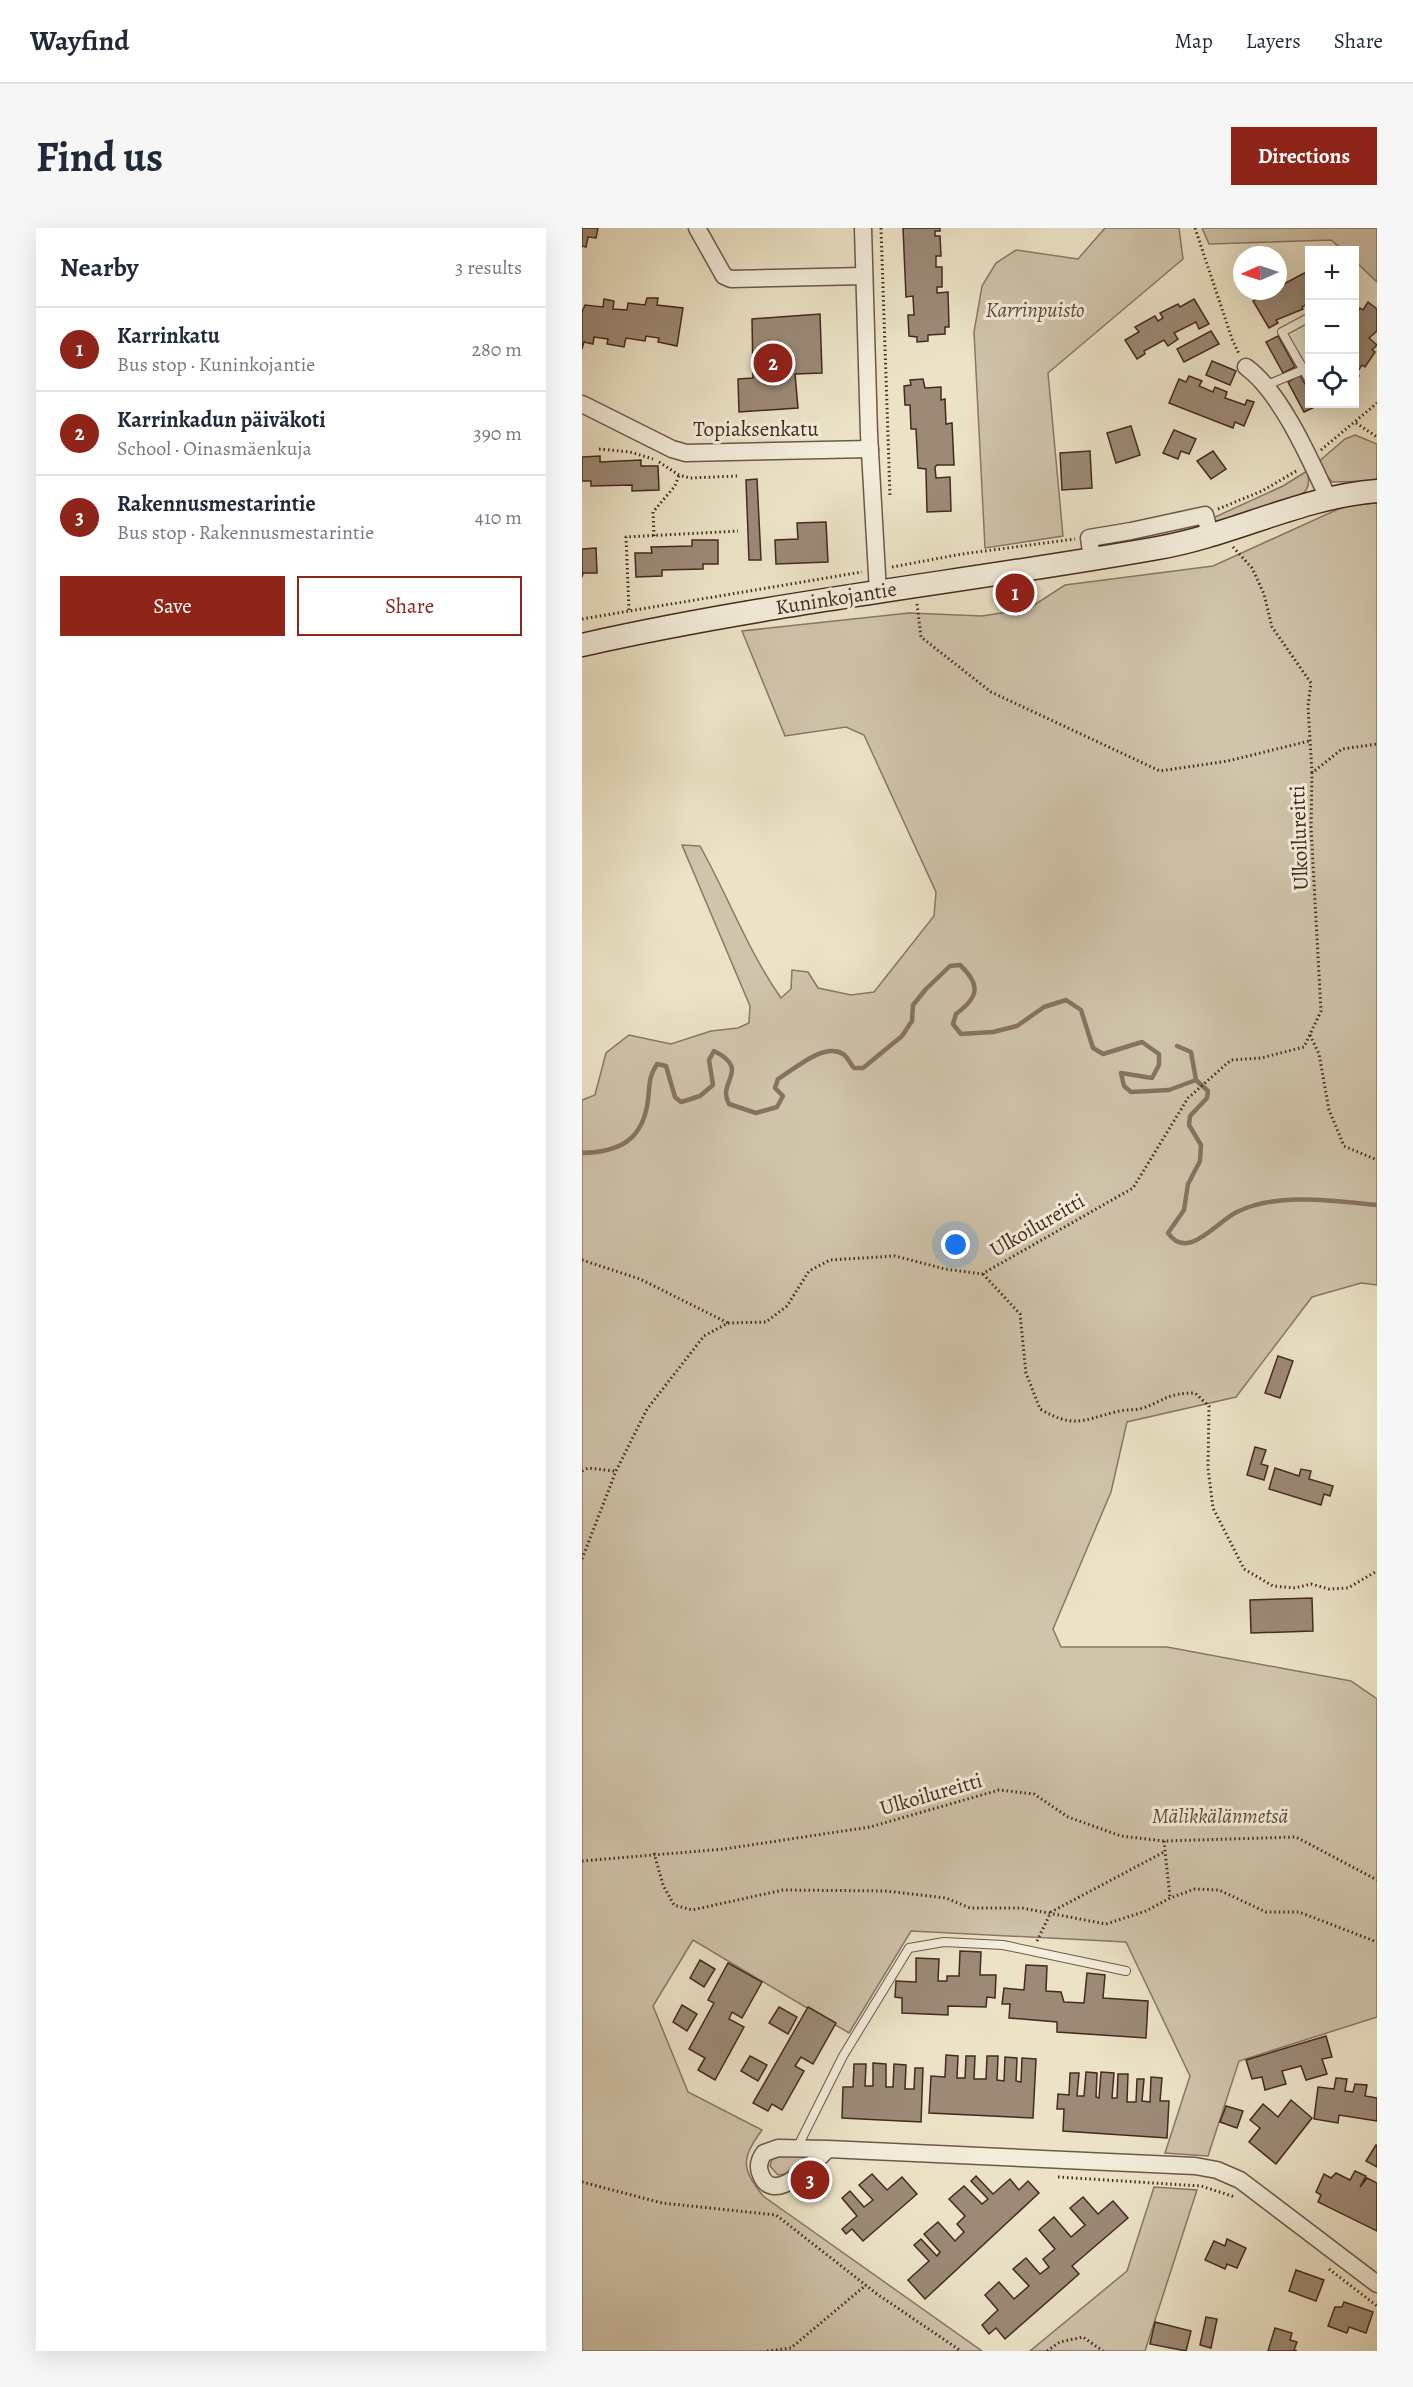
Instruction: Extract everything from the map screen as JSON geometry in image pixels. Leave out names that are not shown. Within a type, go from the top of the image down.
[{"type":"main road","name":"Kuninkojantie","points":[[582,645],[690,621],[878,592],[1090,548],[1185,543],[1208,525],[1328,498],[1377,491]]},
{"type":"street","points":[[697,228],[724,276],[731,279],[864,276]]},
{"type":"street","points":[[863,228],[870,449],[878,592]]},
{"type":"street","points":[[1246,367],[1267,385],[1310,460],[1328,498]]},
{"type":"street","name":"Topiaksenkatu","points":[[582,404],[672,449],[686,453],[870,449]]},
{"type":"street","points":[[828,2149],[788,2184],[774,2186],[767,2184],[762,2178],[759,2166],[764,2153],[778,2148],[828,2149],[1195,2166],[1217,2170],[1240,2180],[1377,2284]]},
{"type":"lane","points":[[1305,320],[1282,332],[1305,367]]},
{"type":"lane","points":[[1267,385],[1305,369]]},
{"type":"lane","points":[[797,2148],[843,2056],[909,1948],[944,1942],[1003,1945],[1126,1971]]},
{"type":"path","points":[[881,228],[890,502]]},
{"type":"path","points":[[1195,228],[1232,339],[1246,367]]},
{"type":"path","points":[[1318,453],[1377,403]]},
{"type":"path","points":[[1356,423],[1377,437]]},
{"type":"path","points":[[1208,525],[1303,466]]},
{"type":"path","points":[[654,536],[654,512],[675,486],[680,475]]},
{"type":"path","points":[[629,610],[626,537],[738,531]]},
{"type":"path","points":[[1232,545],[1252,568],[1264,594],[1272,627],[1311,683],[1309,741],[1312,774]]},
{"type":"path","points":[[893,557],[893,567],[962,554],[1090,548]]},
{"type":"path","points":[[582,619],[866,572]]},
{"type":"path","points":[[917,602],[921,637],[991,692],[1160,771],[1228,761],[1309,741]]},
{"type":"path","name":"Ulkoilureitti","points":[[582,1559],[616,1471],[647,1408],[704,1336],[728,1323],[766,1322],[787,1306],[809,1271],[830,1260],[895,1256],[945,1269],[982,1274],[1133,1188],[1188,1098],[1231,1060],[1261,1058],[1304,1047],[1321,1011],[1311,827],[1312,774],[1342,749],[1377,744]]},
{"type":"path","points":[[1310,1035],[1319,1054],[1329,1110],[1344,1146],[1377,1160]]},
{"type":"path","points":[[582,1260],[640,1279],[728,1323]]},
{"type":"path","points":[[982,1274],[1020,1314],[1026,1373],[1040,1409],[1065,1422],[1095,1419],[1115,1412],[1142,1408],[1162,1397],[1187,1393],[1195,1393],[1209,1406],[1208,1468],[1213,1508],[1244,1569],[1273,1586],[1295,1588],[1311,1584],[1329,1589],[1348,1588],[1377,1571]]},
{"type":"path","points":[[582,1471],[588,1468],[616,1471]]},
{"type":"path","name":"Ulkoilureitti","points":[[582,1861],[654,1853],[724,1849],[870,1827],[999,1790],[1034,1794],[1068,1817],[1121,1836],[1164,1841],[1296,1837],[1377,1880]]},
{"type":"path","points":[[1164,1841],[1170,1898]]},
{"type":"path","points":[[1032,1951],[1051,1912],[1164,1852]]},
{"type":"path","points":[[654,1853],[663,1885],[674,1905],[693,1910],[783,1890],[886,1891],[946,1898],[970,1908],[1051,1912],[1106,1924],[1146,1911],[1170,1898],[1195,1889],[1219,1890],[1266,1912],[1299,1912],[1377,1942]]},
{"type":"path","points":[[1050,2177],[1201,2186],[1235,2197]]},
{"type":"path","points":[[582,2182],[662,2203],[776,2215],[866,2285],[962,2351]]},
{"type":"path","points":[[1320,2263],[1377,2306]]},
{"type":"path","points":[[767,2351],[791,2348],[866,2285]]},
{"type":"path","points":[[1047,2351],[1060,2342],[1083,2337],[1103,2351]]},
{"type":"green space","name":"Karrinpuisto","points":[[1105,228],[1179,228],[1183,259],[1048,373],[1063,536],[985,548],[974,332],[982,286],[996,263],[1016,250],[1078,259]]},
{"type":"green space","points":[[1202,228],[1377,228],[1377,282],[1359,265],[1359,246],[1338,246],[1331,240],[1209,244]]},
{"type":"green space","points":[[1355,435],[1377,444],[1377,481],[1332,482],[1317,463],[1345,439]]},
{"type":"green space","points":[[1307,471],[1308,485],[1306,491],[1300,495],[1217,522],[1214,519],[1283,486]]},
{"type":"green space","name":"Mälikkälänmetsä","points":[[1377,503],[1377,1285],[1361,1283],[1312,1297],[1236,1397],[1127,1422],[1111,1492],[1053,1629],[1061,1647],[1167,1647],[1351,1681],[1377,1699],[1377,2017],[1239,2061],[1208,2156],[1165,2153],[1190,2076],[1126,1942],[911,1931],[849,2033],[693,1940],[653,2006],[688,2092],[762,2130],[750,2149],[746,2163],[751,2178],[763,2196],[982,2351],[582,2351],[582,1100],[595,1095],[606,1053],[629,1035],[671,1044],[711,1031],[738,1028],[749,1023],[750,1006],[682,845],[700,846],[758,961],[781,998],[791,989],[792,970],[808,972],[818,988],[851,995],[874,992],[934,916],[936,892],[864,735],[846,727],[785,736],[742,631],[909,613],[982,616],[1028,609],[1065,585],[1213,566],[1345,506]]},
{"type":"green space","points":[[777,2155],[804,2158],[785,2174],[778,2175],[770,2166],[772,2159]]},
{"type":"green space","points":[[1154,2187],[1197,2190],[1145,2351],[1030,2351],[1127,2271]]},
{"type":"building","points":[[582,228],[598,228],[596,238],[588,237],[586,247],[582,246]]},
{"type":"building","points":[[903,228],[940,228],[940,231],[935,231],[935,236],[940,236],[941,256],[936,256],[936,267],[942,267],[942,287],[937,287],[937,293],[948,292],[949,327],[945,327],[945,334],[928,335],[928,341],[917,342],[917,337],[909,336],[908,315],[914,315],[913,296],[906,297]]},
{"type":"building","points":[[1305,273],[1305,305],[1302,307],[1303,309],[1276,320],[1278,323],[1269,328],[1253,301],[1287,300],[1287,282]]},
{"type":"building","points":[[647,298],[658,298],[657,305],[683,308],[677,346],[658,342],[659,338],[646,336],[645,341],[626,338],[624,347],[607,344],[608,339],[594,337],[593,344],[584,342],[582,349],[582,312],[585,305],[603,307],[604,299],[614,301],[613,309],[627,310],[628,303],[645,305]]},
{"type":"building","points":[[1194,299],[1209,324],[1199,329],[1196,322],[1174,333],[1178,339],[1168,346],[1164,340],[1144,351],[1145,354],[1137,359],[1125,340],[1139,332],[1135,327],[1155,316],[1158,321],[1163,318],[1160,313],[1178,304],[1180,307]]},
{"type":"building","points":[[1368,302],[1377,309],[1377,331],[1369,338],[1377,345],[1372,350],[1375,352],[1365,367],[1362,365],[1359,370],[1359,310],[1360,308],[1363,310]]},
{"type":"building","points":[[820,314],[822,373],[795,374],[798,408],[739,412],[738,379],[753,378],[752,319]]},
{"type":"building","points":[[1211,331],[1219,344],[1184,362],[1177,349]]},
{"type":"building","points":[[1278,336],[1295,367],[1283,373],[1266,342]]},
{"type":"building","points":[[1212,361],[1236,371],[1230,385],[1206,375]]},
{"type":"building","points":[[1300,375],[1305,384],[1305,408],[1313,408],[1304,412],[1288,382]]},
{"type":"building","points":[[1189,376],[1202,381],[1199,386],[1213,392],[1215,387],[1227,392],[1225,398],[1245,405],[1247,400],[1254,402],[1244,426],[1235,422],[1233,428],[1169,403],[1179,379],[1186,382]]},
{"type":"building","points":[[923,379],[925,388],[941,387],[941,400],[945,399],[946,424],[952,423],[954,465],[935,467],[936,478],[950,477],[951,511],[927,512],[926,469],[918,468],[916,429],[911,429],[910,405],[905,405],[904,386],[911,385],[910,380]]},
{"type":"building","points":[[1131,426],[1140,455],[1116,463],[1107,433]]},
{"type":"building","points":[[1174,430],[1196,439],[1189,454],[1181,451],[1178,459],[1163,453]]},
{"type":"building","points":[[1090,451],[1092,488],[1062,490],[1060,453]]},
{"type":"building","points":[[1213,451],[1226,469],[1211,479],[1197,461]]},
{"type":"building","points":[[600,456],[600,462],[641,460],[641,466],[658,466],[659,490],[632,491],[632,485],[591,486],[591,481],[582,481],[582,457]]},
{"type":"building","points":[[757,479],[761,560],[749,560],[746,480]]},
{"type":"building","points":[[826,522],[828,562],[776,564],[775,540],[798,539],[797,523]]},
{"type":"building","points":[[692,540],[718,540],[718,564],[703,564],[703,569],[662,570],[662,576],[636,577],[635,553],[652,553],[651,547],[692,546]]},
{"type":"building","points":[[596,548],[597,573],[583,573],[582,577],[582,549]]},
{"type":"building","points":[[1278,1356],[1293,1361],[1280,1398],[1265,1393]]},
{"type":"building","points":[[1255,1447],[1266,1450],[1261,1464],[1268,1466],[1264,1480],[1247,1475]]},
{"type":"building","points":[[1275,1468],[1299,1476],[1301,1469],[1311,1471],[1309,1479],[1333,1486],[1330,1496],[1324,1494],[1321,1505],[1269,1489]]},
{"type":"building","points":[[1312,1598],[1313,1631],[1251,1633],[1250,1600]]},
{"type":"building","points":[[960,1951],[981,1952],[980,1975],[996,1975],[995,1998],[987,1997],[986,2007],[948,2006],[948,2015],[902,2013],[902,1998],[895,1997],[896,1981],[916,1982],[916,1958],[939,1959],[938,1981],[947,1981],[947,1976],[959,1976]]},
{"type":"building","points":[[700,1960],[715,1969],[704,1987],[690,1978]]},
{"type":"building","points":[[728,1963],[762,1982],[742,2018],[732,2012],[729,2019],[744,2027],[715,2080],[698,2070],[705,2058],[689,2049],[714,2003],[708,2000]]},
{"type":"building","points":[[1026,1965],[1047,1966],[1046,1991],[1061,1992],[1064,2002],[1084,2003],[1087,1973],[1105,1975],[1103,1998],[1148,2001],[1146,2038],[1057,2032],[1057,2022],[1009,2018],[1010,2004],[1002,2004],[1004,1988],[1024,1990]]},
{"type":"building","points":[[682,2005],[697,2014],[687,2031],[673,2022]]},
{"type":"building","points":[[779,2007],[797,2017],[788,2034],[769,2023]]},
{"type":"building","points":[[808,2007],[836,2023],[813,2064],[801,2057],[795,2066],[804,2071],[782,2110],[772,2104],[768,2111],[753,2103]]},
{"type":"building","points":[[1326,2036],[1332,2057],[1322,2059],[1327,2074],[1306,2080],[1301,2066],[1282,2071],[1286,2084],[1265,2090],[1262,2077],[1252,2079],[1246,2060]]},
{"type":"building","points":[[946,2055],[958,2056],[957,2078],[965,2078],[966,2056],[975,2056],[974,2079],[986,2079],[987,2056],[998,2056],[997,2080],[1004,2081],[1005,2057],[1017,2058],[1016,2081],[1021,2082],[1022,2058],[1036,2059],[1033,2118],[929,2113],[931,2076],[945,2077]]},
{"type":"building","points":[[750,2056],[767,2065],[758,2081],[741,2071]]},
{"type":"building","points":[[873,2063],[886,2064],[886,2087],[893,2087],[894,2064],[906,2065],[905,2089],[914,2089],[915,2068],[923,2068],[921,2122],[842,2118],[843,2087],[853,2087],[854,2064],[866,2064],[865,2086],[873,2086]]},
{"type":"building","points":[[1086,2072],[1097,2073],[1096,2097],[1099,2098],[1101,2072],[1114,2073],[1112,2098],[1117,2098],[1118,2074],[1128,2074],[1127,2102],[1136,2102],[1137,2079],[1144,2079],[1142,2101],[1150,2102],[1151,2077],[1162,2078],[1160,2101],[1169,2101],[1167,2138],[1063,2131],[1064,2109],[1057,2109],[1058,2094],[1069,2095],[1070,2073],[1079,2073],[1077,2096],[1084,2096]]},
{"type":"building","points":[[1336,2078],[1347,2079],[1345,2091],[1353,2092],[1355,2084],[1367,2085],[1365,2096],[1377,2098],[1377,2121],[1339,2115],[1338,2123],[1314,2119],[1318,2087],[1334,2089]]},
{"type":"building","points":[[1291,2100],[1312,2118],[1276,2164],[1249,2142],[1260,2128],[1250,2120],[1263,2104],[1278,2117]]},
{"type":"building","points":[[1226,2106],[1243,2111],[1237,2128],[1220,2122]]},
{"type":"building","points":[[1377,2146],[1377,2167],[1366,2161]]},
{"type":"building","points":[[1355,2171],[1366,2176],[1360,2187],[1367,2178],[1377,2183],[1377,2231],[1318,2202],[1321,2195],[1316,2192],[1324,2174],[1331,2178],[1336,2173],[1350,2180]]},
{"type":"building","points":[[872,2174],[887,2190],[902,2177],[917,2194],[863,2241],[852,2229],[846,2234],[842,2229],[857,2216],[842,2198],[850,2191],[864,2207],[873,2200],[859,2185]]},
{"type":"building","points":[[976,2176],[993,2194],[1010,2179],[1019,2190],[1028,2181],[1039,2193],[925,2299],[908,2280],[929,2261],[914,2245],[921,2239],[937,2256],[940,2252],[924,2234],[938,2222],[955,2241],[964,2232],[957,2224],[965,2216],[949,2199],[964,2186],[982,2204],[988,2199],[971,2181]]},
{"type":"building","points":[[1083,2197],[1098,2214],[1113,2201],[1128,2218],[1072,2266],[1079,2274],[1005,2339],[996,2328],[989,2334],[982,2325],[998,2310],[985,2295],[999,2282],[1014,2299],[1029,2286],[1013,2269],[1026,2258],[1040,2274],[1049,2267],[1043,2259],[1055,2249],[1039,2230],[1054,2217],[1071,2237],[1085,2225],[1070,2208]]},
{"type":"building","points":[[1227,2239],[1246,2248],[1237,2268],[1227,2264],[1225,2269],[1205,2260],[1214,2241],[1225,2246]]},
{"type":"building","points":[[1296,2270],[1324,2280],[1316,2301],[1289,2291]]},
{"type":"building","points":[[1344,2302],[1373,2312],[1366,2333],[1349,2327],[1347,2333],[1328,2326],[1335,2307],[1342,2307]]},
{"type":"building","points":[[1206,2317],[1217,2319],[1211,2348],[1200,2345]]},
{"type":"building","points":[[1155,2322],[1191,2331],[1186,2351],[1150,2344]]},
{"type":"building","points":[[1275,2328],[1292,2333],[1290,2340],[1297,2342],[1294,2350],[1297,2351],[1268,2351]]},
{"type":"waterway","points":[[582,1153],[608,1150],[627,1141],[635,1134],[645,1114],[651,1078],[657,1064],[666,1066],[675,1097],[681,1102],[700,1096],[713,1085],[709,1060],[714,1051],[731,1064],[732,1070],[726,1096],[729,1104],[756,1113],[777,1107],[783,1096],[775,1088],[778,1079],[818,1054],[835,1051],[845,1055],[854,1068],[863,1068],[902,1036],[912,1021],[913,1005],[926,989],[950,966],[960,965],[974,985],[973,996],[956,1014],[953,1024],[961,1034],[993,1032],[1017,1026],[1044,1007],[1066,1000],[1081,1010],[1093,1048],[1103,1054],[1142,1042],[1159,1054],[1159,1065],[1152,1078],[1121,1073],[1124,1086],[1131,1092],[1169,1090],[1196,1080],[1208,1091],[1207,1098],[1190,1116],[1189,1125],[1201,1145],[1200,1161],[1188,1184],[1184,1210],[1168,1233],[1176,1241],[1184,1243],[1193,1241],[1237,1212],[1270,1202],[1306,1200],[1377,1205]]},
{"type":"waterway","points":[[1177,1046],[1191,1052],[1196,1080]]},
{"type":"place","name":"Karrinkadun päiväkoti","points":[[773,363]]},
{"type":"place","name":"Karrinkatu","points":[[1015,593]]},
{"type":"place","name":"Rakennusmestarintie","points":[[810,2180]]}]
